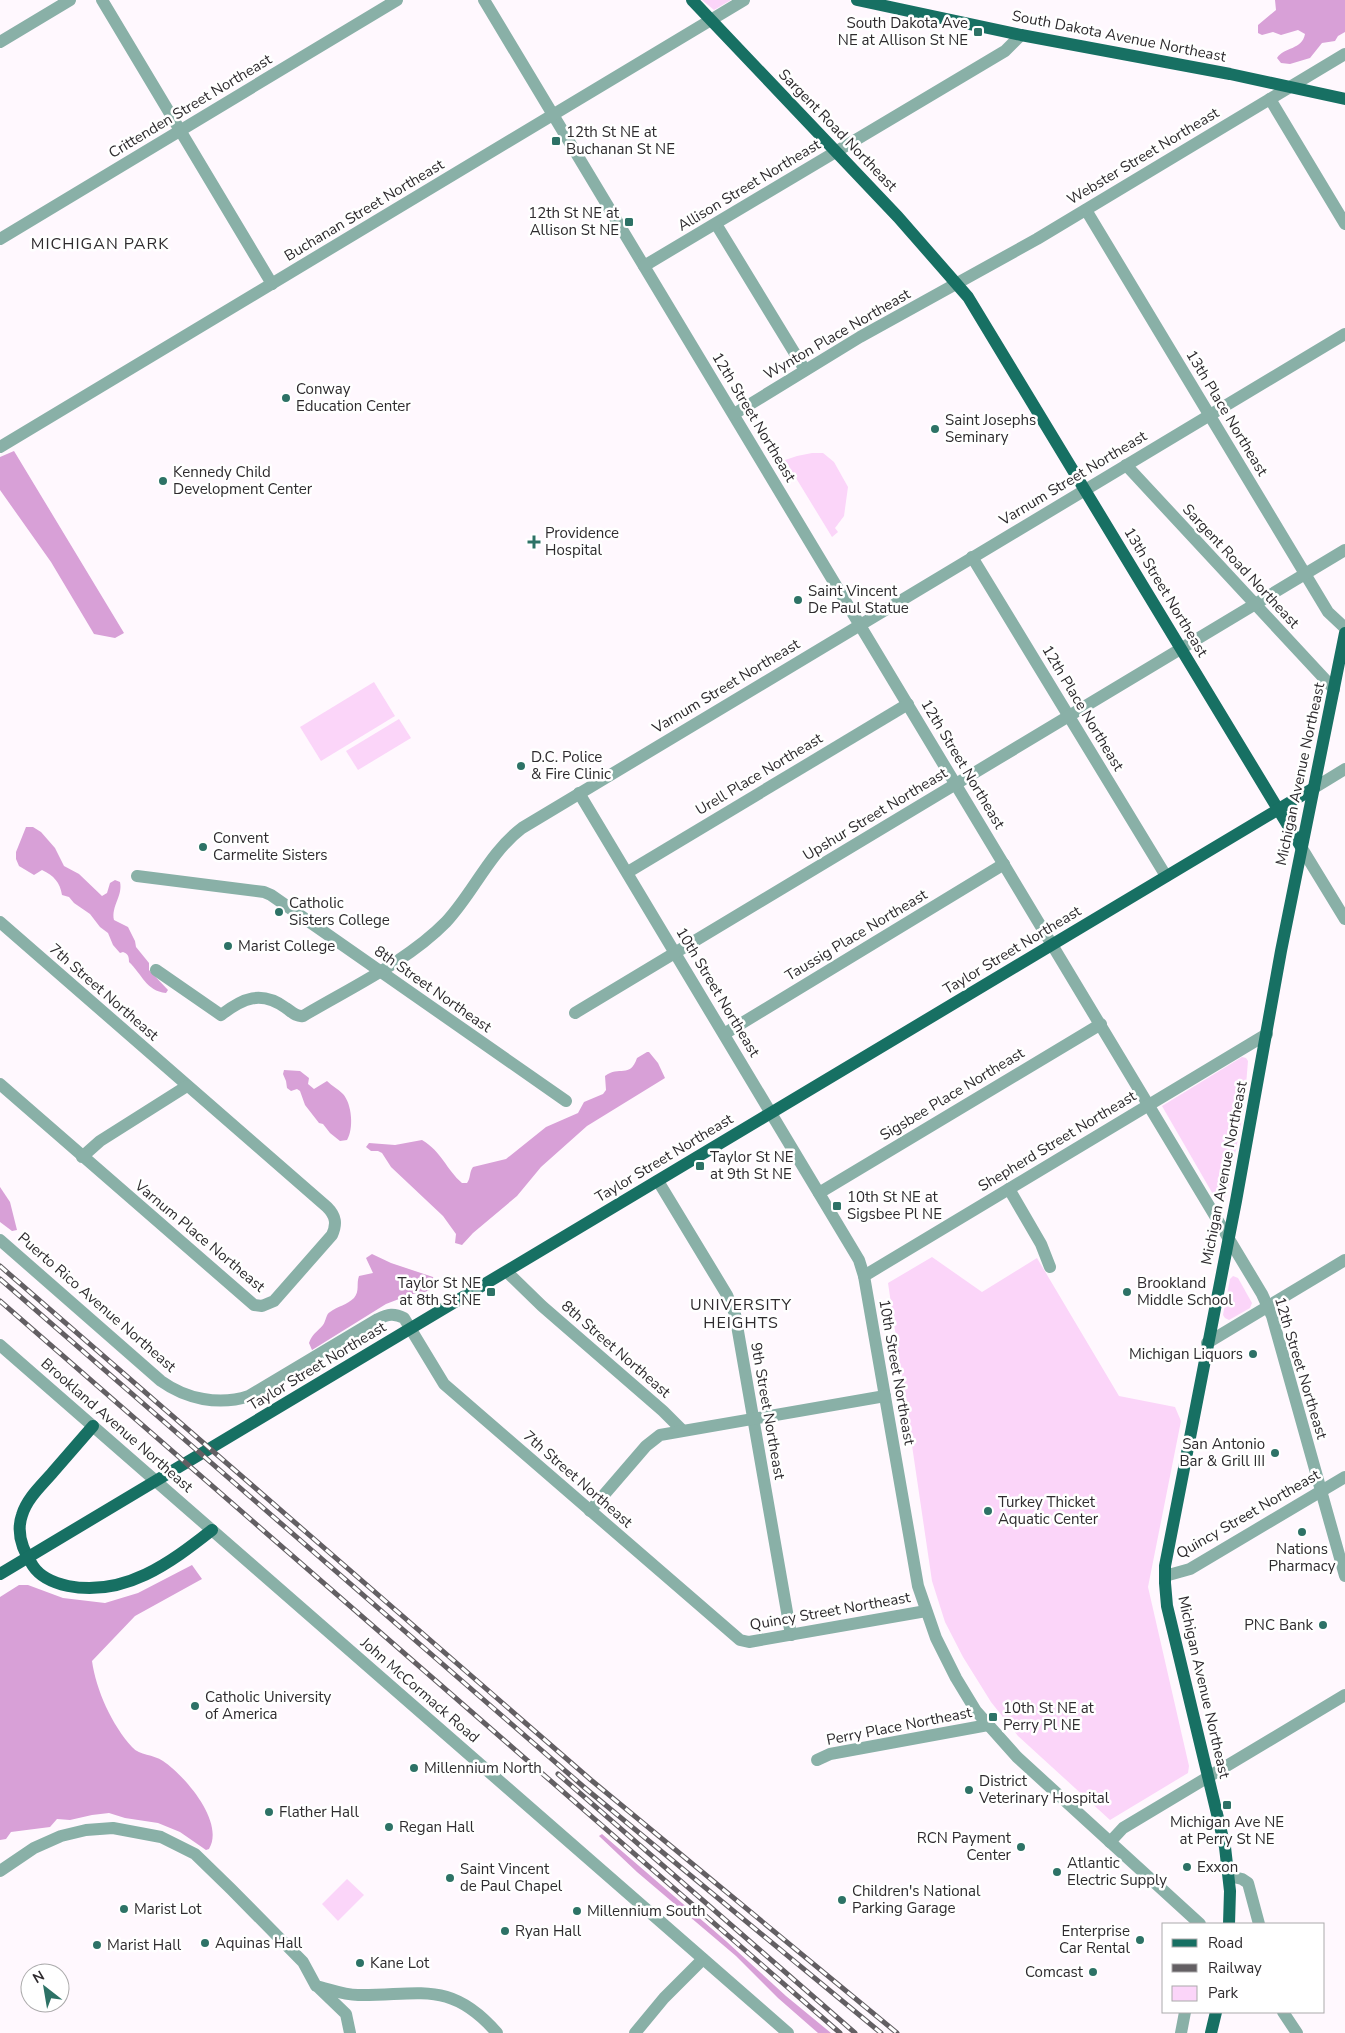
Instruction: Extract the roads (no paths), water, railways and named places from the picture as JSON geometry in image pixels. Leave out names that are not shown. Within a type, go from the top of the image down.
[{"type":"main road","name":"Sargent Road Northeast","points":[[692,0],[837,152],[958,284]]},
{"type":"main road","name":"South Dakota Avenue Northeast","points":[[857,0],[1021,35],[1223,73],[1345,99]]},
{"type":"main road","name":"13th Street Northeast","points":[[958,284],[978,313],[1301,847]]},
{"type":"main road","name":"Michigan Avenue Northeast","points":[[1229,1923],[1229,1876],[1225,1846],[1168,1612],[1165,1576],[1166,1560],[1229,1237],[1301,847],[1345,632]]},
{"type":"main road","name":"Taylor Street Northeast","points":[[0,1574],[1314,788]]},
{"type":"main road","points":[[93,1426],[32,1497],[25,1508],[20,1528],[22,1541],[28,1558],[38,1572],[51,1581],[80,1588],[110,1588],[143,1576],[212,1530]]},
{"type":"main road","points":[[1211,2033],[1216,2013]]},
{"type":"street","points":[[0,42],[70,0]]},
{"type":"street","points":[[102,0],[272,284]]},
{"type":"street","name":"Crittenden Street Northeast","points":[[0,240],[396,0]]},
{"type":"street","name":"12th Street Northeast","points":[[484,0],[1229,1237],[1268,1307],[1345,1576]]},
{"type":"street","name":"Buchanan Street Northeast","points":[[1,445],[744,0]]},
{"type":"street","name":"Allison Street Northeast","points":[[644,266],[1005,51],[1021,35]]},
{"type":"street","name":"Webster Street Northeast","points":[[958,284],[1086,210],[1345,54]]},
{"type":"street","points":[[1270,99],[1345,224]]},
{"type":"street","name":"13th Place Northeast","points":[[1086,210],[1305,575],[1328,612],[1345,628]]},
{"type":"street","points":[[716,224],[805,370]]},
{"type":"street","name":"Wynton Place Northeast","points":[[734,414],[860,337],[958,284]]},
{"type":"street","name":"Varnum Street Northeast","points":[[156,970],[221,1015],[238,1002],[258,998],[274,1001],[300,1016],[304,1016],[409,953],[441,927],[468,895],[494,854],[514,834],[579,793],[1345,334]]},
{"type":"street","name":"Sargent Road Northeast","points":[[1126,465],[1334,689]]},
{"type":"street","name":"Upshur Street Northeast","points":[[575,1013],[1345,550]]},
{"type":"street","name":"12th Place Northeast","points":[[972,557],[1166,876]]},
{"type":"street","name":"Urell Place Northeast","points":[[628,872],[908,704]]},
{"type":"street","name":"Taylor Street Northeast","points":[[1314,788],[1345,769]]},
{"type":"street","name":"10th Street Northeast","points":[[579,793],[855,1251],[864,1276],[915,1570],[926,1611],[936,1638],[956,1678],[969,1701],[1018,1758],[1199,1923]]},
{"type":"street","name":"13th Street Northeast","points":[[1301,847],[1345,919]]},
{"type":"street","name":"Taussig Place Northeast","points":[[724,1034],[1004,864]]},
{"type":"street","name":"8th Street Northeast","points":[[137,876],[264,892],[271,895],[566,1101]]},
{"type":"street","name":"7th Street Northeast","points":[[0,922],[187,1086]]},
{"type":"street","name":"Sigsbee Place Northeast","points":[[819,1193],[1100,1024]]},
{"type":"street","name":"Shepherd Street Northeast","points":[[864,1276],[1267,1034]]},
{"type":"street","points":[[0,1084],[82,1156],[100,1141],[187,1086]]},
{"type":"street","name":"Varnum Place Northeast","points":[[82,1156],[254,1305],[262,1306],[274,1302],[332,1234],[336,1227],[335,1218],[327,1208],[187,1086]]},
{"type":"street","name":"9th Street Northeast","points":[[658,1181],[727,1295],[733,1309],[791,1634]]},
{"type":"street","points":[[1008,1189],[1041,1244],[1050,1267]]},
{"type":"street","name":"Puerto Rico Avenue Northeast","points":[[0,1240],[161,1381],[176,1390],[203,1399],[227,1401],[249,1396],[387,1314],[397,1314],[404,1318],[410,1329]]},
{"type":"street","points":[[1207,1343],[1345,1260]]},
{"type":"street","name":"8th Street Northeast","points":[[507,1272],[542,1306],[663,1411],[682,1430]]},
{"type":"street","name":"7th Street Northeast","points":[[410,1329],[444,1384],[740,1640]]},
{"type":"street","name":"Brookland Avenue Northeast","points":[[0,1345],[212,1530]]},
{"type":"street","points":[[590,1511],[649,1443],[660,1435],[885,1396]]},
{"type":"street","name":"Quincy Street Northeast","points":[[1165,1576],[1190,1569],[1345,1477]]},
{"type":"street","name":"John McCormack Road","points":[[212,1530],[788,2033]]},
{"type":"street","name":"Quincy Street Northeast","points":[[740,1640],[749,1642],[926,1611]]},
{"type":"street","points":[[1110,1842],[1123,1828],[1345,1695]]},
{"type":"street","name":"Perry Place Northeast","points":[[817,1760],[830,1754],[988,1725]]},
{"type":"street","points":[[0,1871],[34,1848],[61,1836],[86,1830],[113,1828],[161,1837],[195,1854],[303,1962],[316,1986],[346,2014],[350,2033]]},
{"type":"street","points":[[1229,1876],[1248,1883],[1259,1923]]},
{"type":"street","points":[[635,2033],[664,1998],[703,1958]]},
{"type":"street","points":[[316,1986],[355,1995],[415,1992],[436,1994],[449,1998],[468,2008],[489,2024],[497,2033]]},
{"type":"street","points":[[1181,2033],[1185,2013]]},
{"type":"street","points":[[1282,2013],[1288,2033]]},
{"type":"street","points":[[1283,2013],[1298,2033]]},
{"type":"railway","points":[[0,1266],[591,1780],[897,2033]]},
{"type":"railway","points":[[0,1279],[585,1788],[881,2033]]},
{"type":"railway","points":[[0,1301],[840,2033]]},
{"type":"railway","points":[[558,1774],[855,2033]]},
{"type":"place","name":"South Dakota Ave NE at Allison St NE","points":[[978,32]]},
{"type":"place","name":"12th St NE at Buchanan St NE","points":[[556,141]]},
{"type":"place","name":"12th St NE at Allison St NE","points":[[629,222]]},
{"type":"place","name":"Conway Education Center","points":[[286,398]]},
{"type":"place","name":"Saint Josephs Seminary","points":[[935,429]]},
{"type":"place","name":"Kennedy Child Development Center","points":[[163,481]]},
{"type":"place","name":"Providence Hospital","points":[[534,542]]},
{"type":"place","name":"Saint Vincent De Paul Statue","points":[[798,600]]},
{"type":"place","name":"D.C. Police & Fire Clinic","points":[[521,766]]},
{"type":"place","name":"Convent Carmelite Sisters","points":[[203,847]]},
{"type":"place","name":"Catholic Sisters College","points":[[279,912]]},
{"type":"place","name":"Marist College","points":[[228,946]]},
{"type":"place","name":"Taylor St NE at 9th St NE","points":[[700,1166]]},
{"type":"place","name":"10th St NE at Sigsbee Pl NE","points":[[837,1206]]},
{"type":"place","name":"Taylor St NE at 8th St NE","points":[[491,1292]]},
{"type":"place","name":"Brookland Middle School","points":[[1127,1292]]},
{"type":"place","name":"Michigan Liquors","points":[[1253,1354]]},
{"type":"place","name":"San Antonio Bar & Grill III","points":[[1275,1453]]},
{"type":"place","name":"Turkey Thicket Aquatic Center","points":[[988,1511]]},
{"type":"place","name":"Nations Pharmacy","points":[[1302,1532]]},
{"type":"place","name":"PNC Bank","points":[[1323,1625]]},
{"type":"place","name":"Catholic University of America","points":[[195,1706]]},
{"type":"place","name":"10th St NE at Perry Pl NE","points":[[993,1717]]},
{"type":"place","name":"Millennium North","points":[[414,1768]]},
{"type":"place","name":"District Veterinary Hospital","points":[[969,1790]]},
{"type":"place","name":"Michigan Ave NE at Perry St NE","points":[[1227,1805]]},
{"type":"place","name":"Flather Hall","points":[[269,1812]]},
{"type":"place","name":"Regan Hall","points":[[389,1827]]},
{"type":"place","name":"RCN Payment Center","points":[[1021,1847]]},
{"type":"place","name":"Exxon","points":[[1187,1867]]},
{"type":"place","name":"Atlantic Electric Supply","points":[[1057,1872]]},
{"type":"place","name":"Saint Vincent de Paul Chapel","points":[[450,1878]]},
{"type":"place","name":"Children's National Parking Garage","points":[[842,1900]]},
{"type":"place","name":"Marist Lot","points":[[124,1909]]},
{"type":"place","name":"Millennium South","points":[[577,1911]]},
{"type":"place","name":"Ryan Hall","points":[[505,1931]]},
{"type":"place","name":"Enterprise Car Rental","points":[[1140,1940]]},
{"type":"place","name":"Aquinas Hall","points":[[205,1943]]},
{"type":"place","name":"Marist Hall","points":[[97,1945]]},
{"type":"place","name":"Kane Lot","points":[[360,1963]]},
{"type":"place","name":"Comcast","points":[[1093,1972]]},
{"type":"district","name":"MICHIGAN PARK","points":[[100,243]]},
{"type":"district","name":"UNIVERSITY HEIGHTS","points":[[741,1313]]}]
